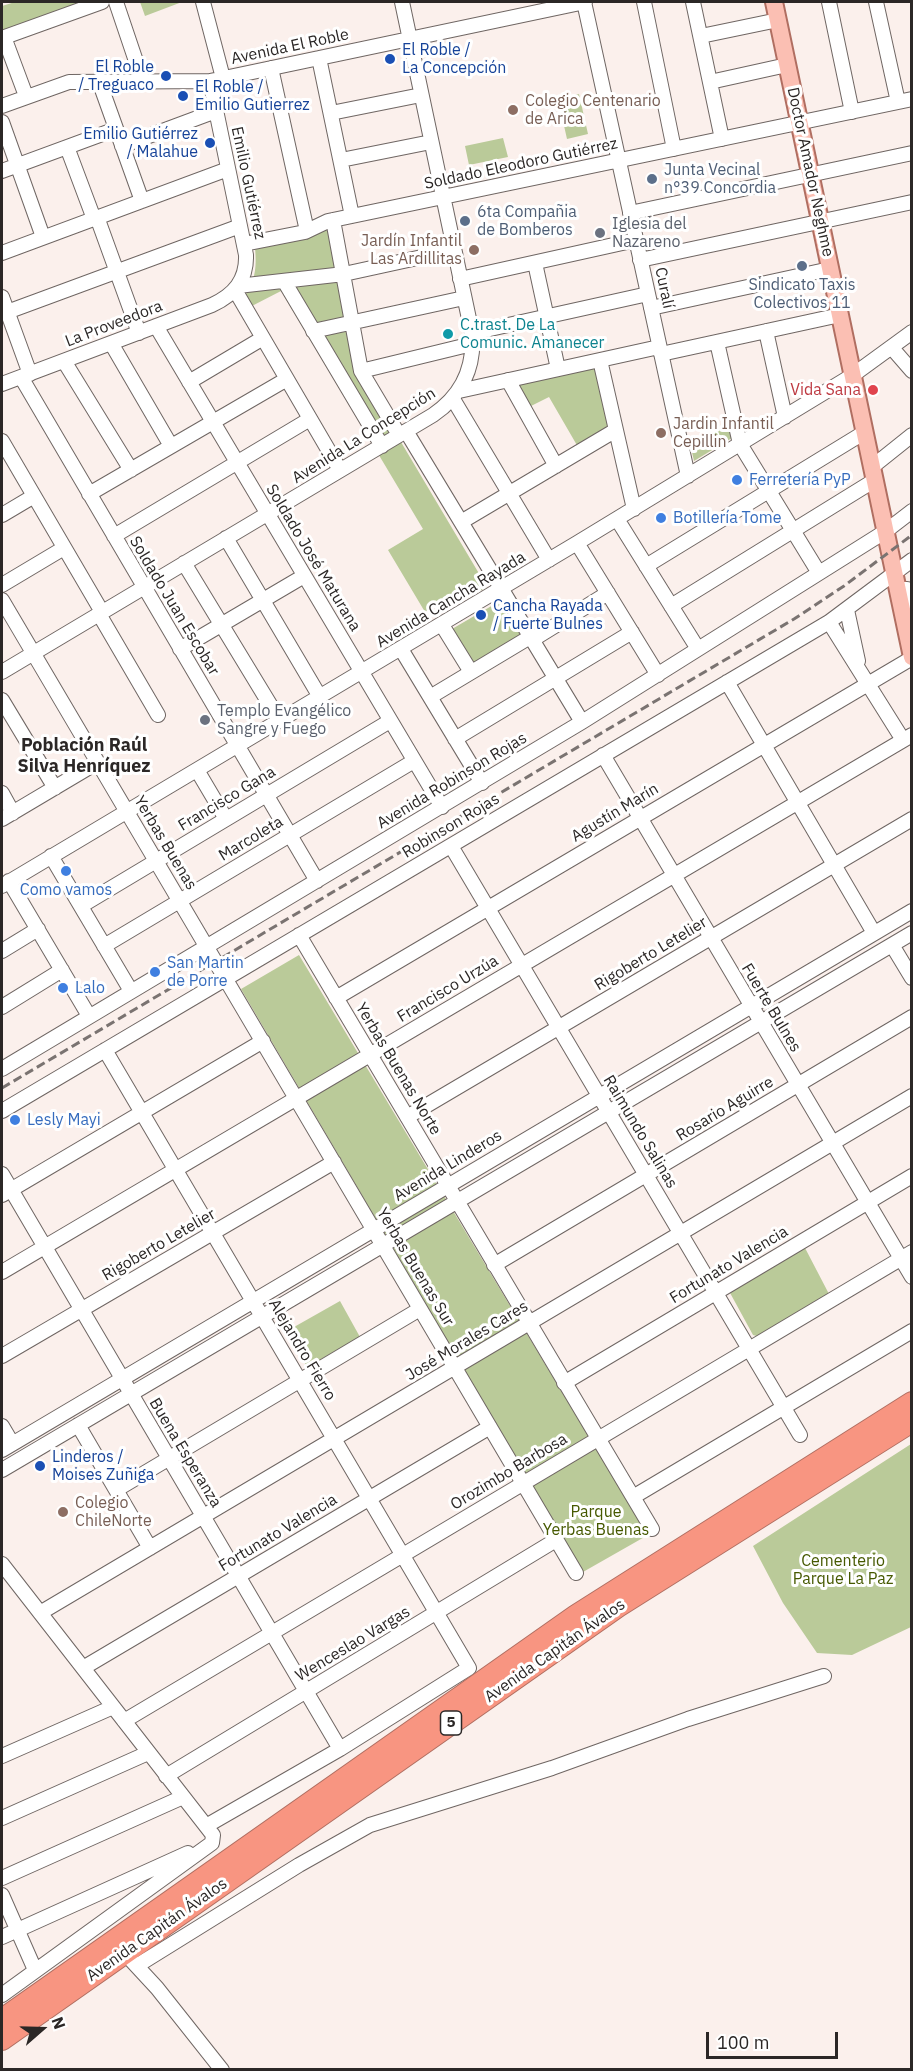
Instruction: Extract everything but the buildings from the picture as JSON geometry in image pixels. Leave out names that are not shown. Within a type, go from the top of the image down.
[{"type":"highway","name":"Avenida Capitán Ávalos","points":[[2,2019],[576,1615],[912,1402]]},
{"type":"highway","name":"Avenida Capitán Ávalos","points":[[2,2040],[130,1960],[618,1607],[912,1422]]},
{"type":"main road","name":"Doctor Amador Neghme","points":[[774,2],[912,657]]},
{"type":"street","points":[[26,96],[3,38],[102,2]]},
{"type":"street","points":[[116,2],[143,82]]},
{"type":"street","name":"Emilio Gutiérrez","points":[[203,2],[216,80],[216,111],[244,244],[246,263],[237,288]]},
{"type":"street","name":"Avenida La Concepción","points":[[2,672],[433,415],[456,395],[470,364],[472,339],[402,2]]},
{"type":"street","name":"Avenida El Roble","points":[[2,106],[63,82],[216,80],[584,2]]},
{"type":"street","name":"Curalí","points":[[584,2],[688,476]]},
{"type":"street","points":[[644,2],[674,149]]},
{"type":"street","points":[[693,2],[722,139]]},
{"type":"street","points":[[829,2],[852,112]]},
{"type":"street","points":[[876,2],[905,100]]},
{"type":"street","points":[[701,36],[778,20]]},
{"type":"street","points":[[320,58],[352,216]]},
{"type":"street","points":[[710,82],[787,65]]},
{"type":"street","points":[[272,68],[307,231]]},
{"type":"street","points":[[99,81],[142,201]]},
{"type":"street","points":[[331,113],[421,95]]},
{"type":"street","name":"Soldado Eleodoro Gutiérrez","points":[[244,244],[307,231],[333,220],[905,100]]},
{"type":"street","points":[[122,146],[216,111]]},
{"type":"street","points":[[2,122],[44,237]]},
{"type":"street","points":[[2,171],[116,129]]},
{"type":"street","points":[[340,160],[431,142]]},
{"type":"street","points":[[67,147],[117,271],[139,333]]},
{"type":"street","points":[[630,213],[912,153]]},
{"type":"street","points":[[2,253],[228,169]]},
{"type":"street","points":[[640,260],[912,202]]},
{"type":"street","points":[[333,220],[361,371],[461,522],[582,722]]},
{"type":"street","points":[[7,312],[240,226]]},
{"type":"street","points":[[460,279],[636,240]]},
{"type":"street","points":[[340,470],[263,338],[237,288],[344,274],[454,250]]},
{"type":"street","points":[[535,263],[558,369]]},
{"type":"street","points":[[651,308],[830,269]]},
{"type":"street","points":[[284,281],[381,446]]},
{"type":"street","name":"La Proveedora","points":[[2,384],[219,302],[237,288]]},
{"type":"street","points":[[361,371],[547,316],[648,294]]},
{"type":"street","name":"Soldado Juan Escobar","points":[[2,297],[26,375],[89,494],[317,881]]},
{"type":"street","points":[[313,331],[464,298]]},
{"type":"street","points":[[549,560],[509,494],[456,395],[508,380],[600,360],[717,342],[840,315]]},
{"type":"street","name":"Soldado José Maturana","points":[[156,326],[442,807]]},
{"type":"street","points":[[766,332],[784,417]]},
{"type":"street","name":"Avenida Cancha Rayada","points":[[3,884],[634,509],[853,375],[912,332]]},
{"type":"street","points":[[189,382],[263,338]]},
{"type":"street","points":[[717,342],[740,444],[819,573]]},
{"type":"street","points":[[111,343],[171,447]]},
{"type":"street","points":[[892,348],[912,371]]},
{"type":"street","points":[[600,360],[634,509]]},
{"type":"street","points":[[64,361],[131,470]]},
{"type":"street","points":[[89,494],[287,379]]},
{"type":"street","points":[[508,380],[556,466]]},
{"type":"street","points":[[114,536],[310,419]]},
{"type":"street","points":[[461,522],[616,430]]},
{"type":"street","points":[[646,566],[865,432]]},
{"type":"street","points":[[671,606],[793,531],[874,473],[912,435]]},
{"type":"street","points":[[2,442],[158,715]]},
{"type":"street","points":[[2,515],[33,496]]},
{"type":"street","name":"Avenida Robinson Rojas","points":[[2,1069],[582,722],[886,531],[912,511]]},
{"type":"street","points":[[617,519],[698,649]]},
{"type":"street","points":[[226,538],[320,697]]},
{"type":"street","points":[[577,543],[658,675]]},
{"type":"street","points":[[2,585],[64,548]]},
{"type":"street","name":"Robinson Rojas","points":[[2,1112],[829,622],[896,581],[912,560]]},
{"type":"street","points":[[184,563],[280,721]]},
{"type":"street","points":[[180,649],[304,576]]},
{"type":"street","name":"Doctor Amador Neghme","points":[[896,581],[907,589],[912,609]]},
{"type":"street","points":[[430,697],[608,593]]},
{"type":"street","name":"Yerbas Buenas","points":[[2,600],[226,978]]},
{"type":"street","points":[[847,610],[864,677]]},
{"type":"street","points":[[829,622],[864,677],[907,737]]},
{"type":"street","points":[[442,625],[471,672]]},
{"type":"street","points":[[455,739],[632,632]]},
{"type":"street","points":[[401,649],[482,783]]},
{"type":"street","name":"Agustín Marín","points":[[336,998],[764,745],[864,677],[912,657]]},
{"type":"street","points":[[727,682],[874,933]]},
{"type":"street","points":[[2,700],[55,788]]},
{"type":"street","name":"Francisco Gana","points":[[81,906],[390,721]]},
{"type":"street","name":"Francisco Urzúa","points":[[2,1272],[907,737]]},
{"type":"street","name":"Fuerte Bulnes","points":[[603,755],[867,1202],[906,1255],[912,1277]]},
{"type":"street","name":"Marcoleta","points":[[104,946],[414,761]]},
{"type":"street","points":[[2,793],[7,816],[98,762]]},
{"type":"street","points":[[197,770],[226,819]]},
{"type":"street","name":"Rigoberto Letelier","points":[[406,1117],[912,819]]},
{"type":"street","name":"Raimundo Salinas","points":[[450,846],[800,1435]]},
{"type":"street","points":[[51,856],[131,991]]},
{"type":"street","points":[[3,884],[38,929],[89,1016]]},
{"type":"street","name":"Avenida Linderos","points":[[7,1447],[912,911]]},
{"type":"street","points":[[2,951],[38,929]]},
{"type":"street","points":[[2,1470],[912,933]]},
{"type":"street","name":"Yerbas Buenas Norte","points":[[299,935],[652,1529]]},
{"type":"street","points":[[892,945],[912,978]]},
{"type":"street","points":[[2,1007],[62,970]]},
{"type":"street","name":"Yerbas Buenas Sur","points":[[226,978],[576,1573]]},
{"type":"street","name":"Rosario Aguirre","points":[[494,1265],[912,1017]]},
{"type":"street","points":[[6,1192],[263,1041]]},
{"type":"street","name":"Alejandro Fierro","points":[[105,1050],[404,1554],[469,1668],[340,1749]]},
{"type":"street","name":"José Morales Cares","points":[[40,1613],[912,1096]]},
{"type":"street","name":"Rigoberto Letelier","points":[[2,1356],[334,1162]]},
{"type":"street","name":"Buena Esperanza","points":[[2,1174],[6,1192],[44,1247],[340,1749]]},
{"type":"street","name":"Fortunato Valencia","points":[[564,1383],[912,1176]]},
{"type":"street","name":"Orozimbo Barbosa","points":[[124,1721],[906,1255]]},
{"type":"street","points":[[116,1490],[420,1309]]},
{"type":"street","points":[[633,1497],[912,1331]]},
{"type":"street","points":[[78,1425],[150,1548]]},
{"type":"street","points":[[2,1426],[7,1447]]},
{"type":"street","name":"Fortunato Valencia","points":[[83,1668],[490,1427]]},
{"type":"street","name":"Wenceslao Vargas","points":[[166,1776],[556,1540]]},
{"type":"street","points":[[2,1564],[213,1835],[212,1843],[2,1995]]},
{"type":"street","points":[[222,2070],[130,1960],[370,1825],[552,1768],[688,1719],[824,1676]]},
{"type":"street","points":[[2,1756],[113,1707]]},
{"type":"street","points":[[206,1826],[340,1749]]},
{"type":"street","points":[[2,1818],[148,1753]]},
{"type":"street","points":[[2,1878],[183,1797]]},
{"type":"street","points":[[2,1937],[212,1843]]},
{"type":"street","points":[[2,1895],[35,1970]]},
{"type":"green space","points":[[15,2],[92,2],[2,36],[2,6]]},
{"type":"green space","points":[[140,2],[182,2],[145,16]]},
{"type":"green space","points":[[579,94],[588,134],[567,139],[558,99]]},
{"type":"green space","points":[[503,138],[508,157],[469,165],[465,146]]},
{"type":"green space","points":[[327,226],[360,373],[487,587],[466,599],[460,591],[425,612],[388,550],[423,529],[281,291],[248,308],[243,299],[254,275],[255,248]]},
{"type":"green space","points":[[598,364],[612,424],[578,447],[549,397],[529,407],[515,384]]},
{"type":"green space","points":[[729,428],[732,438],[694,461],[689,439]]},
{"type":"green space","points":[[500,601],[522,638],[473,666],[452,629]]},
{"type":"green space","name":"Parque Yerbas Buenas","points":[[299,955],[648,1535],[583,1572],[241,989]]},
{"type":"green space","points":[[804,1246],[829,1294],[760,1337],[753,1335],[729,1291]]},
{"type":"green space","points":[[340,1301],[360,1337],[307,1367],[287,1331]]},
{"type":"green space","name":"Cementerio Parque La Paz","points":[[911,1444],[911,1627],[852,1655],[817,1653],[783,1603],[753,1546]]},
{"type":"railway","points":[[2,1088],[794,619],[844,586],[912,535]]},
{"type":"place","name":"El Roble / La Concepción","points":[[390,59]]},
{"type":"place","name":"El Roble / Treguaco","points":[[166,76]]},
{"type":"place","name":"El Roble / Emilio Gutierrez","points":[[183,96]]},
{"type":"place","name":"Colegio Centenario de Arica","points":[[513,110]]},
{"type":"place","name":"Emilio Gutiérrez / Malahue","points":[[210,143]]},
{"type":"place","name":"Junta Vecinal n°39 Concordia","points":[[652,179]]},
{"type":"place","name":"6ta Compañia de Bomberos","points":[[465,221]]},
{"type":"place","name":"Iglesia del Nazareno","points":[[600,233]]},
{"type":"place","name":"Jardín Infantil Las Ardillitas","points":[[474,250]]},
{"type":"place","name":"Sindicato Taxis Colectivos 11","points":[[802,266]]},
{"type":"place","name":"C.trast. De La Comunic. Amanecer","points":[[448,334]]},
{"type":"place","name":"Vida Sana","points":[[873,390]]},
{"type":"place","name":"Jardin Infantil Cepillin","points":[[661,433]]},
{"type":"place","name":"Ferretería PyP","points":[[737,480]]},
{"type":"place","name":"Botillería Tome","points":[[661,518]]},
{"type":"place","name":"Cancha Rayada / Fuerte Bulnes","points":[[481,615]]},
{"type":"place","name":"Templo Evangélico Sangre y Fuego","points":[[205,720]]},
{"type":"place","name":"Como vamos","points":[[66,871]]},
{"type":"place","name":"San Martin de Porre","points":[[155,972]]},
{"type":"place","name":"Lalo","points":[[63,988]]},
{"type":"place","name":"Lesly Mayi","points":[[15,1120]]},
{"type":"place","name":"Linderos / Moises Zuñiga","points":[[40,1466]]},
{"type":"place","name":"Colegio ChileNorte","points":[[63,1512]]},
{"type":"district","name":"Población Raúl Silva Henríquez","points":[[84,756]]}]
